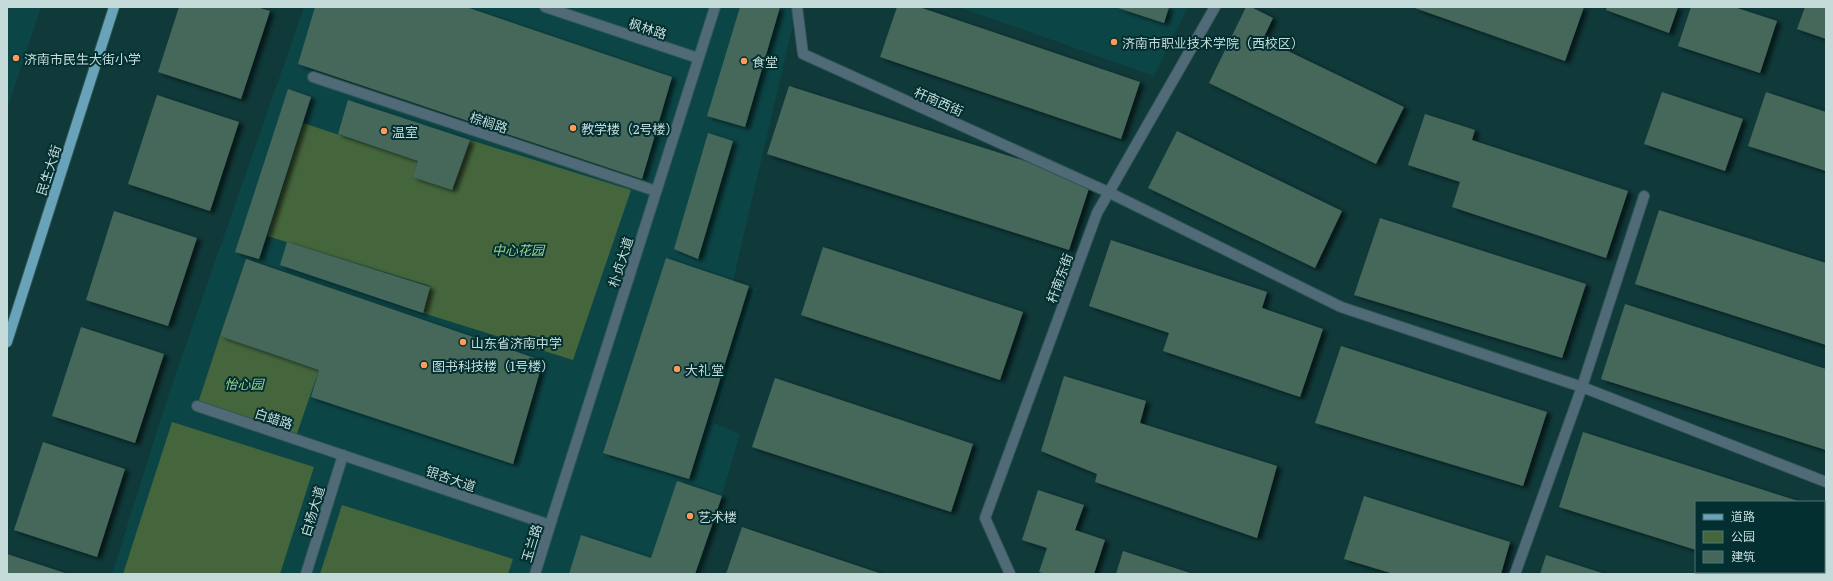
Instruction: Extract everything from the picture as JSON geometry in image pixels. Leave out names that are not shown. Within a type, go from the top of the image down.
[{"type":"main road","name":"民生大街","points":[[7,342],[114,7]]},
{"type":"street","name":"枫林路","points":[[545,7],[698,58]]},
{"type":"street","name":"朴贞大道","points":[[551,522],[715,7]]},
{"type":"street","name":"杆南西街","points":[[797,7],[803,54],[1108,192]]},
{"type":"street","name":"杆南东街","points":[[1010,574],[985,518],[1097,214],[1108,192],[1215,7]]},
{"type":"street","name":"棕榈路","points":[[313,77],[656,191]]},
{"type":"street","points":[[1108,192],[1341,308],[1582,387],[1826,482]]},
{"type":"street","points":[[1515,574],[1582,387],[1644,196]]},
{"type":"street","name":"白蜡路","points":[[196,406],[343,455]]},
{"type":"street","name":"银杏大道","points":[[343,455],[551,522]]},
{"type":"street","name":"白杨大道","points":[[306,574],[343,455]]},
{"type":"street","name":"玉兰路","points":[[535,574],[551,522]]},
{"type":"shaded area","name":"济南市民生大街小学","points":[[7,7],[41,7],[7,109]]},
{"type":"shaded area","name":"山东省济南中学","points":[[304,7],[797,7],[733,281],[757,288],[714,423],[740,434],[699,574],[112,574],[168,396]]},
{"type":"shaded area","name":"济南市职业技术学院（西校区）","points":[[959,7],[1188,7],[1154,76]]},
{"type":"green space","name":"中心花园","points":[[303,123],[418,161],[412,177],[452,190],[470,140],[631,190],[573,360],[423,313],[430,286],[267,236]]},
{"type":"green space","name":"怡心园","points":[[220,336],[319,370],[295,439],[197,406]]},
{"type":"green space","points":[[172,422],[314,467],[280,574],[123,574]]},
{"type":"green space","points":[[342,505],[513,559],[508,574],[320,574]]},
{"type":"building","points":[[179,7],[257,7],[270,11],[241,99],[158,72]]},
{"type":"building","name":"教学楼（2号楼）","points":[[315,7],[466,7],[672,77],[642,179],[298,64]]},
{"type":"building","name":"食堂","points":[[740,7],[780,7],[745,127],[707,116]]},
{"type":"building","points":[[897,7],[919,7],[1140,82],[1121,139],[880,57]]},
{"type":"building","points":[[1115,7],[1169,7],[1164,23]]},
{"type":"building","points":[[1246,7],[1251,7],[1273,18],[1263,39],[1404,107],[1376,164],[1209,83]]},
{"type":"building","points":[[1412,7],[1584,7],[1565,61]]},
{"type":"building","points":[[1607,7],[1678,7],[1669,33],[1606,10]]},
{"type":"building","points":[[1691,7],[1734,7],[1777,21],[1760,73],[1678,46]]},
{"type":"building","points":[[1805,7],[1826,7],[1826,39],[1797,29]]},
{"type":"building","points":[[789,86],[1091,182],[1069,250],[767,154]]},
{"type":"building","points":[[288,89],[311,97],[259,259],[235,252]]},
{"type":"building","points":[[1662,92],[1743,119],[1725,171],[1644,144]]},
{"type":"building","points":[[1766,92],[1826,112],[1826,171],[1748,146]]},
{"type":"building","points":[[157,95],[239,122],[210,211],[128,184]]},
{"type":"building","points":[[348,100],[470,140],[452,190],[412,177],[418,161],[338,134]]},
{"type":"building","points":[[1425,114],[1475,130],[1472,140],[1628,191],[1606,258],[1452,207],[1460,182],[1408,165]]},
{"type":"building","points":[[1177,131],[1342,211],[1315,268],[1148,188]]},
{"type":"building","points":[[708,133],[733,141],[698,259],[674,249]]},
{"type":"building","points":[[1659,210],[1826,263],[1826,345],[1635,284]]},
{"type":"building","points":[[114,211],[197,238],[168,326],[86,300]]},
{"type":"building","points":[[1380,218],[1586,284],[1562,358],[1354,295]]},
{"type":"building","points":[[1111,240],[1267,292],[1262,308],[1323,329],[1300,397],[1163,351],[1169,333],[1089,306]]},
{"type":"building","points":[[287,242],[430,287],[423,313],[280,265]]},
{"type":"building","points":[[823,247],[1023,312],[1000,380],[801,315]]},
{"type":"building","name":"大礼堂","points":[[666,258],[749,286],[689,479],[603,453]]},
{"type":"building","name":"图书科技楼（1号楼）","points":[[246,259],[543,361],[513,464],[311,397],[319,370],[220,336]]},
{"type":"building","points":[[1625,304],[1826,369],[1826,450],[1601,379]]},
{"type":"building","points":[[81,327],[164,354],[135,443],[52,416]]},
{"type":"building","points":[[1341,346],[1547,412],[1523,486],[1315,423]]},
{"type":"building","points":[[1064,376],[1146,401],[1140,423],[1277,466],[1257,538],[1095,482],[1097,474],[1041,451]]},
{"type":"building","points":[[775,378],[973,444],[951,512],[752,447]]},
{"type":"building","points":[[1583,432],[1798,501],[1695,501],[1695,550],[1559,507]]},
{"type":"building","points":[[43,442],[125,469],[97,557],[14,530]]},
{"type":"building","name":"艺术楼","points":[[677,481],[722,496],[695,574],[569,574],[581,535],[651,558]]},
{"type":"building","points":[[1038,490],[1084,505],[1075,530],[1105,540],[1094,574],[1046,574],[1039,572],[1047,548],[1022,540]]},
{"type":"building","points":[[1364,496],[1510,542],[1501,574],[1394,574],[1344,559]]},
{"type":"building","points":[[1825,509],[1826,509],[1825,554]]},
{"type":"building","points":[[742,527],[879,573],[879,574],[726,574]]},
{"type":"building","points":[[1123,551],[1193,574],[1116,574]]},
{"type":"building","points":[[7,554],[68,574],[7,574]]},
{"type":"building","points":[[1546,555],[1605,574],[1540,574]]},
{"type":"building","points":[[1769,573],[1820,573],[1819,574]]},
{"type":"place","name":"济南市职业技术学院（西校区）","points":[[1114,42]]},
{"type":"place","name":"济南市民生大街小学","points":[[16,58]]},
{"type":"place","name":"食堂","points":[[744,61]]},
{"type":"place","name":"教学楼（2号楼）","points":[[573,128]]},
{"type":"place","name":"温室","points":[[384,131]]},
{"type":"place","name":"山东省济南中学","points":[[463,342]]},
{"type":"place","name":"图书科技楼（1号楼）","points":[[424,365]]},
{"type":"place","name":"大礼堂","points":[[677,369]]},
{"type":"place","name":"艺术楼","points":[[690,516]]}]
